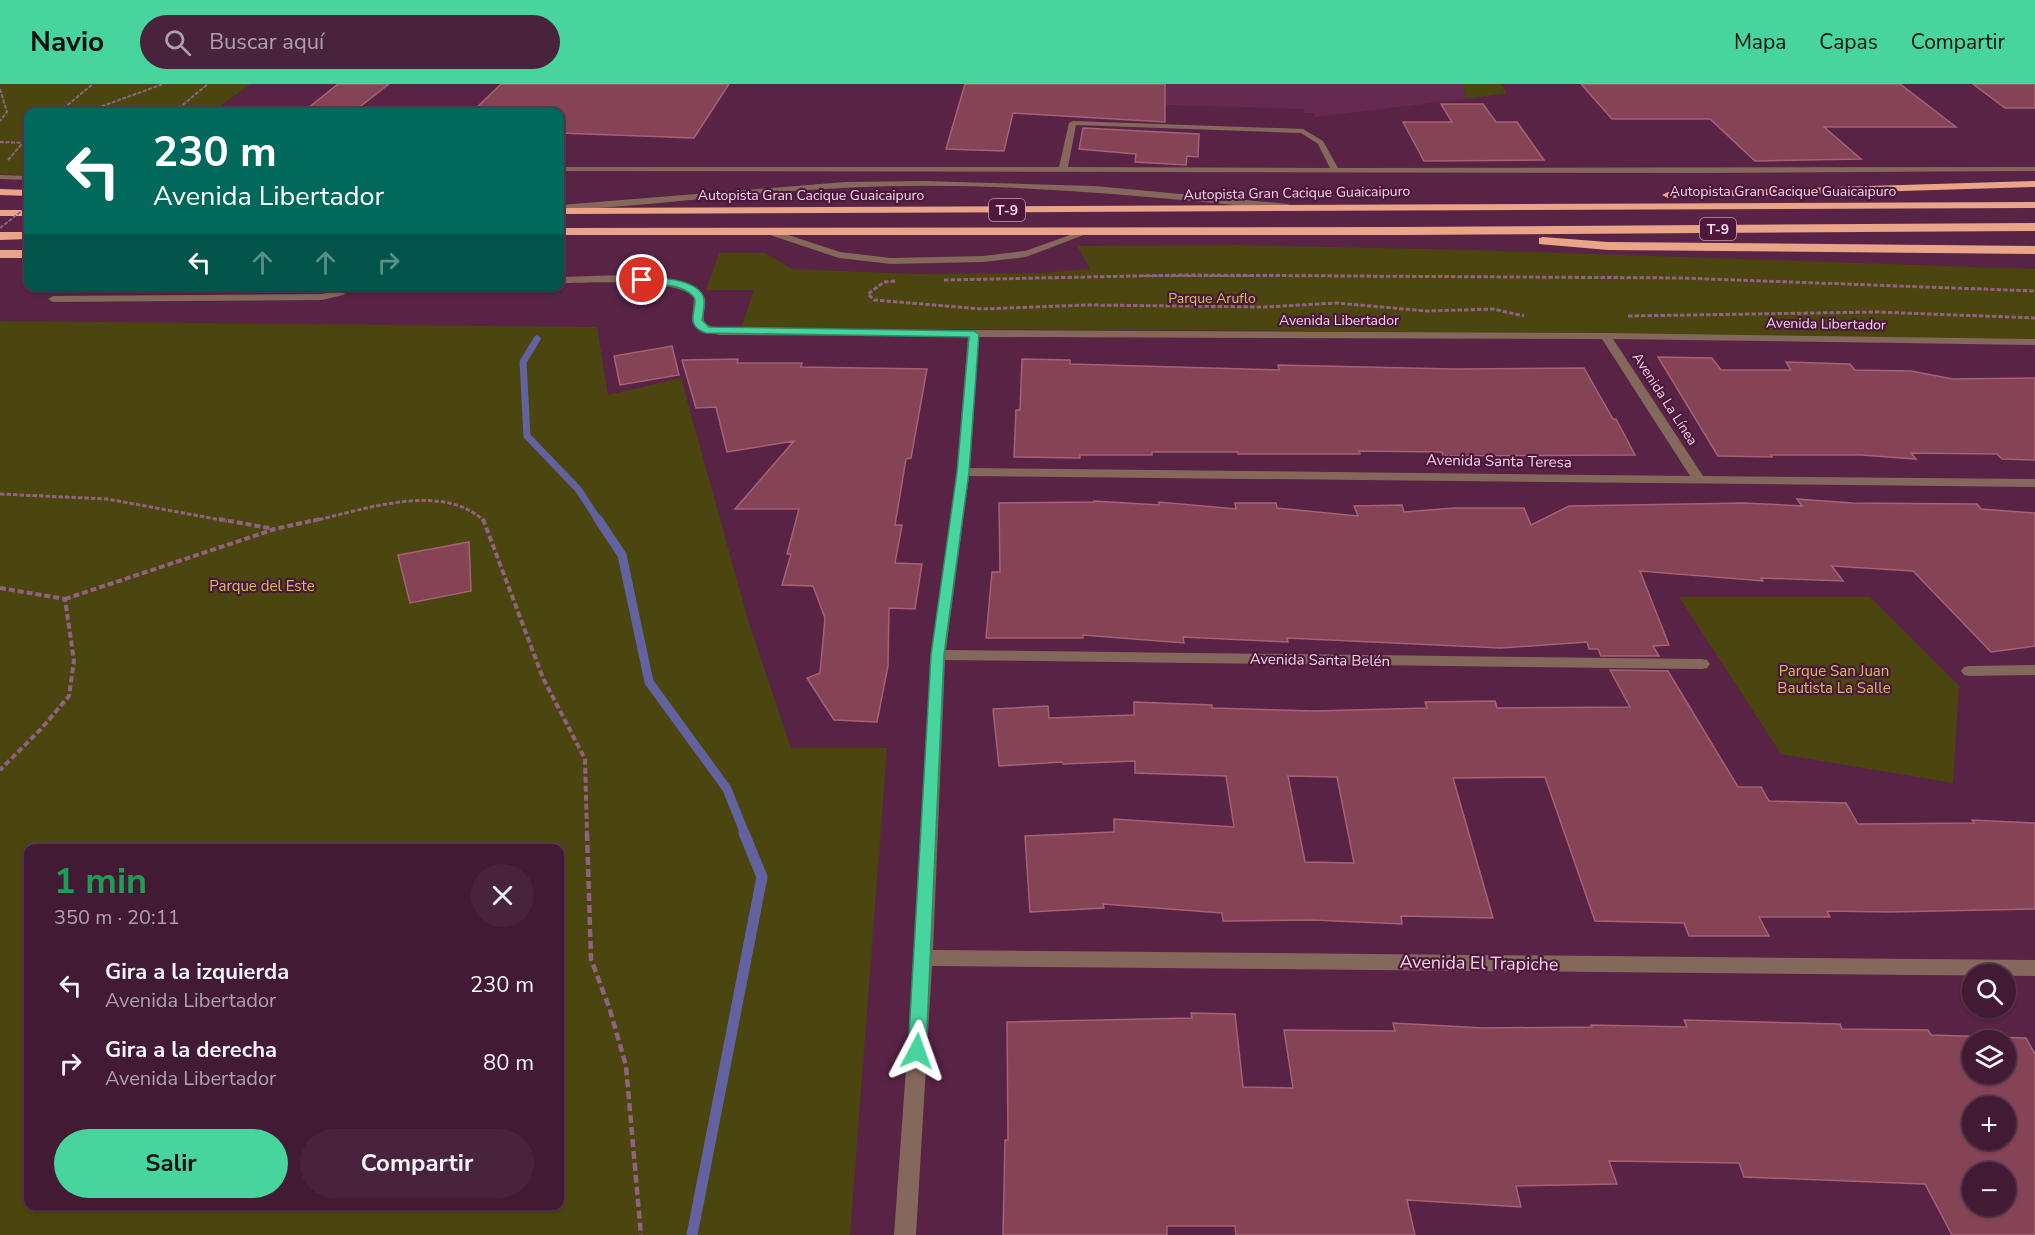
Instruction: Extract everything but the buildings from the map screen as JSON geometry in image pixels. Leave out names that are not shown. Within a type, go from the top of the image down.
[{"type":"highway","points":[[1514,206],[1707,192],[2035,184]]},
{"type":"highway","points":[[0,192],[24,193]]},
{"type":"highway","name":"Autopista Gran Cacique Guaicaipuro","points":[[564,210],[2035,205]]},
{"type":"highway","points":[[0,213],[24,213]]},
{"type":"highway","name":"T-9","points":[[564,232],[1400,231],[2035,227]]},
{"type":"highway","points":[[1400,231],[1608,246],[2035,250]]},
{"type":"highway","points":[[0,236],[24,236]]},
{"type":"highway","points":[[1888,248],[2035,262]]},
{"type":"highway","points":[[0,254],[24,254]]},
{"type":"street","name":"Avenida Libertador","points":[[564,280],[663,281],[679,284],[696,292],[700,298],[697,320],[700,327],[706,330],[974,334],[1605,336],[2035,342]]},
{"type":"street","points":[[53,299],[322,297],[342,291]]},
{"type":"street","points":[[905,1235],[923,958],[938,655],[963,472],[974,334]]},
{"type":"street","name":"Avenida La Línea","points":[[1605,336],[1699,479]]},
{"type":"street","name":"Avenida Santa Teresa","points":[[963,472],[2035,483]]},
{"type":"street","name":"Avenida Santa Belén","points":[[938,655],[1702,664]]},
{"type":"street","points":[[1969,671],[2035,670]]},
{"type":"street","name":"Avenida El Trapiche","points":[[923,958],[2035,968]]},
{"type":"lane","points":[[1063,170],[1073,123],[1303,131],[1318,138],[1325,147],[1335,170]]},
{"type":"lane","points":[[564,169],[2035,169]]},
{"type":"lane","points":[[0,177],[24,178]]},
{"type":"lane","points":[[564,210],[845,185],[924,184],[1095,189],[1308,208]]},
{"type":"lane","points":[[767,231],[839,255],[891,261],[983,259],[1026,254],[1090,231]]},
{"type":"path","points":[[64,108],[93,84]]},
{"type":"path","points":[[97,108],[163,84]]},
{"type":"path","points":[[179,108],[208,84]]},
{"type":"path","points":[[0,89],[7,112],[0,121]]},
{"type":"path","points":[[0,142],[24,143]]},
{"type":"path","points":[[6,163],[24,142]]},
{"type":"path","points":[[0,228],[24,209]]},
{"type":"path","points":[[935,280],[1183,275],[1682,278],[2035,291]]},
{"type":"path","points":[[903,280],[884,282],[868,294],[874,300],[982,309],[1088,305],[1265,307],[1336,303],[1427,310],[1493,309],[1524,316]]},
{"type":"path","points":[[1624,316],[1877,312],[2035,318]]},
{"type":"path","points":[[0,494],[106,499],[274,529]]},
{"type":"path","points":[[0,588],[65,599],[274,529],[407,500],[457,504],[483,519],[543,678],[585,759],[585,838],[591,959],[610,1010],[626,1066],[641,1235]]},
{"type":"path","points":[[0,770],[41,729],[69,696],[74,661],[65,599]]},
{"type":"shaded area","points":[[1165,84],[1463,84],[1466,99],[1315,117],[1314,113],[1305,113],[1304,109],[1165,105]]},
{"type":"green space","points":[[0,84],[251,84],[218,108],[24,108],[24,176],[0,174]]},
{"type":"green space","points":[[1463,84],[1501,84],[1507,93],[1466,99]]},
{"type":"green space","name":"Parque Aruflo","points":[[1238,245],[1474,250],[2035,269],[2035,342],[1325,331],[741,328],[754,290],[706,290],[719,253],[765,253],[792,269],[916,274],[1040,273],[1090,269],[1077,246]]},
{"type":"green space","name":"Parque del Este","points":[[0,321],[597,327],[608,395],[681,378],[748,620],[791,748],[887,748],[850,1235],[0,1235]]},
{"type":"green space","name":"Parque San Juan Bautista La Salle","points":[[1679,597],[1870,597],[1959,686],[1953,783],[1781,754]]},
{"type":"waterway","points":[[537,339],[523,362],[527,436],[578,489],[599,521]]},
{"type":"waterway","points":[[598,519],[622,555],[649,682],[727,789],[745,834]]},
{"type":"waterway","points":[[692,1235],[762,877],[744,833]]},
{"type":"route","points":[[642,280],[679,284],[696,292],[700,298],[697,320],[700,327],[706,330],[719,332],[974,334],[963,472],[938,655],[917,1051]]}]
